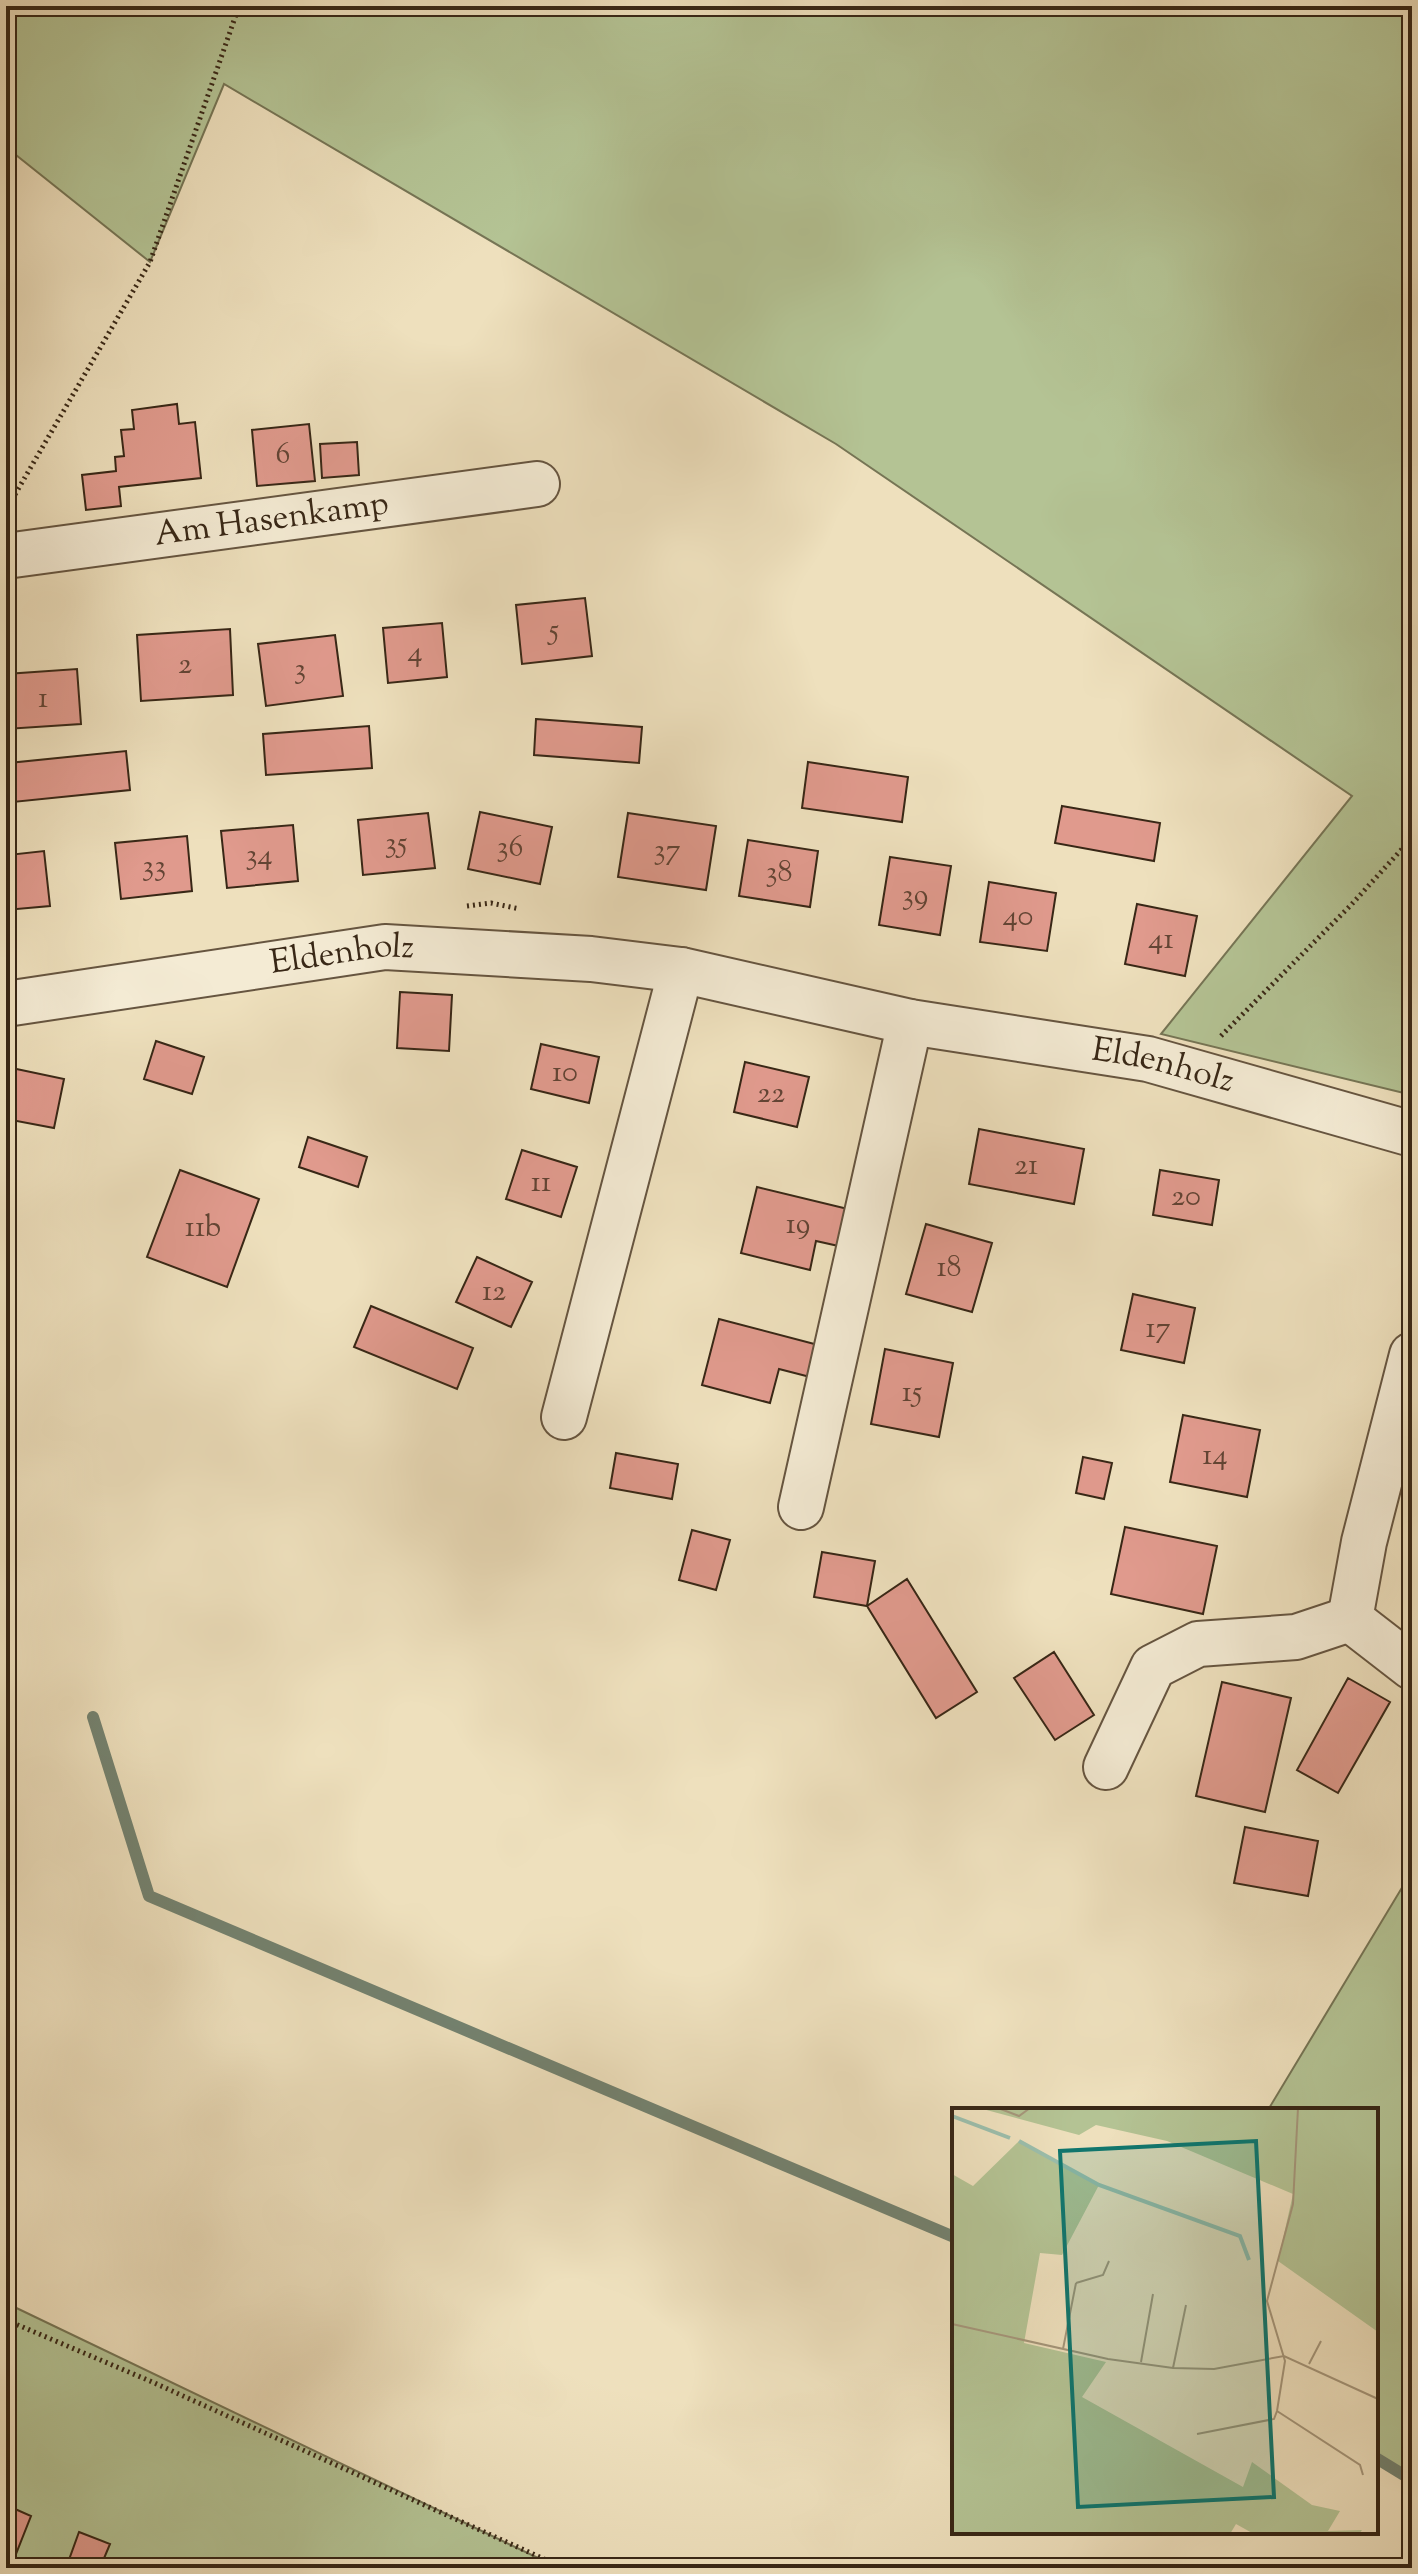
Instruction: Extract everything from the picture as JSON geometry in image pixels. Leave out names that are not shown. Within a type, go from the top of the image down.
[{"type":"street","name":"Am Hasenkamp","points":[[6,556],[537,484]]},
{"type":"street","name":"Eldenholz","points":[[6,1004],[385,947],[591,959],[681,970],[910,1022],[1148,1059],[1412,1134]]},
{"type":"street","points":[[564,1417],[681,970]]},
{"type":"street","points":[[801,1507],[910,1022]]},
{"type":"street","points":[[1350,1619],[1364,1542],[1412,1355]]},
{"type":"street","points":[[1350,1619],[1412,1667]]},
{"type":"street","points":[[1106,1767],[1153,1667],[1198,1644],[1296,1637],[1350,1619]]},
{"type":"path","points":[[6,510],[150,262],[239,6]]},
{"type":"path","points":[[1188,1070],[1351,905],[1412,838]]},
{"type":"path","points":[[6,2320],[150,2381],[564,2568]]},
{"type":"green space","points":[[6,6],[1412,6],[1412,1095],[1161,1034],[1352,796],[836,444],[224,84],[150,262],[6,147]]},
{"type":"green space","points":[[1412,1871],[1412,2480],[1378,2459],[1378,2108],[1269,2108]]},
{"type":"green space","points":[[6,2303],[559,2568],[6,2568]]},
{"type":"building","points":[[177,404],[179,424],[195,422],[201,478],[119,487],[121,506],[86,510],[82,475],[116,471],[115,457],[124,456],[121,430],[134,429],[132,410]]},
{"type":"building","points":[[309,424],[315,481],[257,486],[252,430]]},
{"type":"building","points":[[357,442],[359,475],[322,478],[320,444]]},
{"type":"building","points":[[585,598],[592,656],[522,664],[516,605]]},
{"type":"building","points":[[442,623],[447,677],[388,683],[383,628]]},
{"type":"building","points":[[230,629],[233,695],[141,701],[137,635]]},
{"type":"building","points":[[335,635],[343,696],[266,706],[258,644]]},
{"type":"building","points":[[77,669],[81,724],[6,729],[6,674]]},
{"type":"building","points":[[536,719],[642,727],[639,763],[534,755]]},
{"type":"building","points":[[369,726],[372,768],[266,775],[263,734]]},
{"type":"building","points":[[126,751],[130,790],[13,802],[9,763]]},
{"type":"building","points":[[808,762],[908,777],[902,822],[802,808]]},
{"type":"building","points":[[1062,806],[1160,823],[1154,861],[1055,843]]},
{"type":"building","points":[[480,812],[552,827],[540,884],[468,869]]},
{"type":"building","points":[[428,813],[435,868],[363,875],[358,820]]},
{"type":"building","points":[[628,813],[716,826],[706,890],[618,877]]},
{"type":"building","points":[[293,825],[298,881],[227,888],[221,831]]},
{"type":"building","points":[[6,831],[9,855],[44,851],[50,906],[6,910]]},
{"type":"building","points":[[187,836],[192,891],[121,899],[115,843]]},
{"type":"building","points":[[748,840],[818,851],[810,907],[739,896]]},
{"type":"building","points":[[890,857],[951,866],[940,935],[879,925]]},
{"type":"building","points":[[989,882],[1056,893],[1047,951],[980,942]]},
{"type":"building","points":[[1137,904],[1197,916],[1185,976],[1125,964]]},
{"type":"building","points":[[400,992],[452,995],[449,1051],[397,1048]]},
{"type":"building","points":[[156,1041],[204,1057],[192,1094],[144,1079]]},
{"type":"building","points":[[541,1044],[599,1057],[589,1103],[531,1089]]},
{"type":"building","points":[[745,1062],[809,1077],[797,1127],[734,1112]]},
{"type":"building","points":[[7,1067],[64,1079],[54,1128],[6,1119]]},
{"type":"building","points":[[979,1129],[1084,1149],[1074,1204],[969,1184]]},
{"type":"building","points":[[308,1137],[367,1157],[358,1187],[299,1167]]},
{"type":"building","points":[[522,1150],[577,1167],[561,1217],[506,1199]]},
{"type":"building","points":[[180,1170],[259,1199],[227,1287],[147,1257]]},
{"type":"building","points":[[1160,1170],[1219,1180],[1212,1225],[1153,1215]]},
{"type":"building","points":[[757,1187],[852,1210],[843,1247],[816,1241],[810,1270],[741,1253]]},
{"type":"building","points":[[926,1224],[992,1243],[972,1312],[906,1294]]},
{"type":"building","points":[[477,1257],[532,1282],[511,1327],[456,1302]]},
{"type":"building","points":[[1133,1294],[1195,1308],[1184,1363],[1121,1350]]},
{"type":"building","points":[[371,1306],[473,1348],[457,1389],[354,1347]]},
{"type":"building","points":[[719,1319],[822,1346],[814,1378],[779,1369],[770,1403],[702,1385]]},
{"type":"building","points":[[885,1349],[953,1363],[939,1437],[871,1424]]},
{"type":"building","points":[[1183,1415],[1260,1430],[1247,1497],[1170,1482]]},
{"type":"building","points":[[616,1453],[678,1464],[672,1499],[610,1488]]},
{"type":"building","points":[[1083,1457],[1112,1463],[1104,1499],[1076,1493]]},
{"type":"building","points":[[1125,1527],[1217,1546],[1203,1614],[1111,1594]]},
{"type":"building","points":[[692,1530],[730,1540],[716,1590],[679,1580]]},
{"type":"building","points":[[822,1552],[875,1561],[867,1606],[814,1597]]},
{"type":"building","points":[[907,1579],[977,1692],[936,1718],[867,1606]]},
{"type":"building","points":[[1054,1652],[1094,1715],[1055,1740],[1014,1678]]},
{"type":"building","points":[[1348,1678],[1390,1702],[1338,1793],[1297,1770]]},
{"type":"building","points":[[1222,1682],[1291,1698],[1265,1812],[1196,1796]]},
{"type":"building","points":[[1245,1827],[1318,1841],[1308,1896],[1234,1883]]},
{"type":"building","points":[[6,2505],[31,2516],[14,2559],[6,2555]]},
{"type":"building","points":[[79,2532],[110,2544],[100,2568],[66,2568]]},
{"type":"waterway","points":[[93,1717],[149,1896],[952,2236]]},
{"type":"waterway","points":[[1378,2459],[1412,2480]]}]
